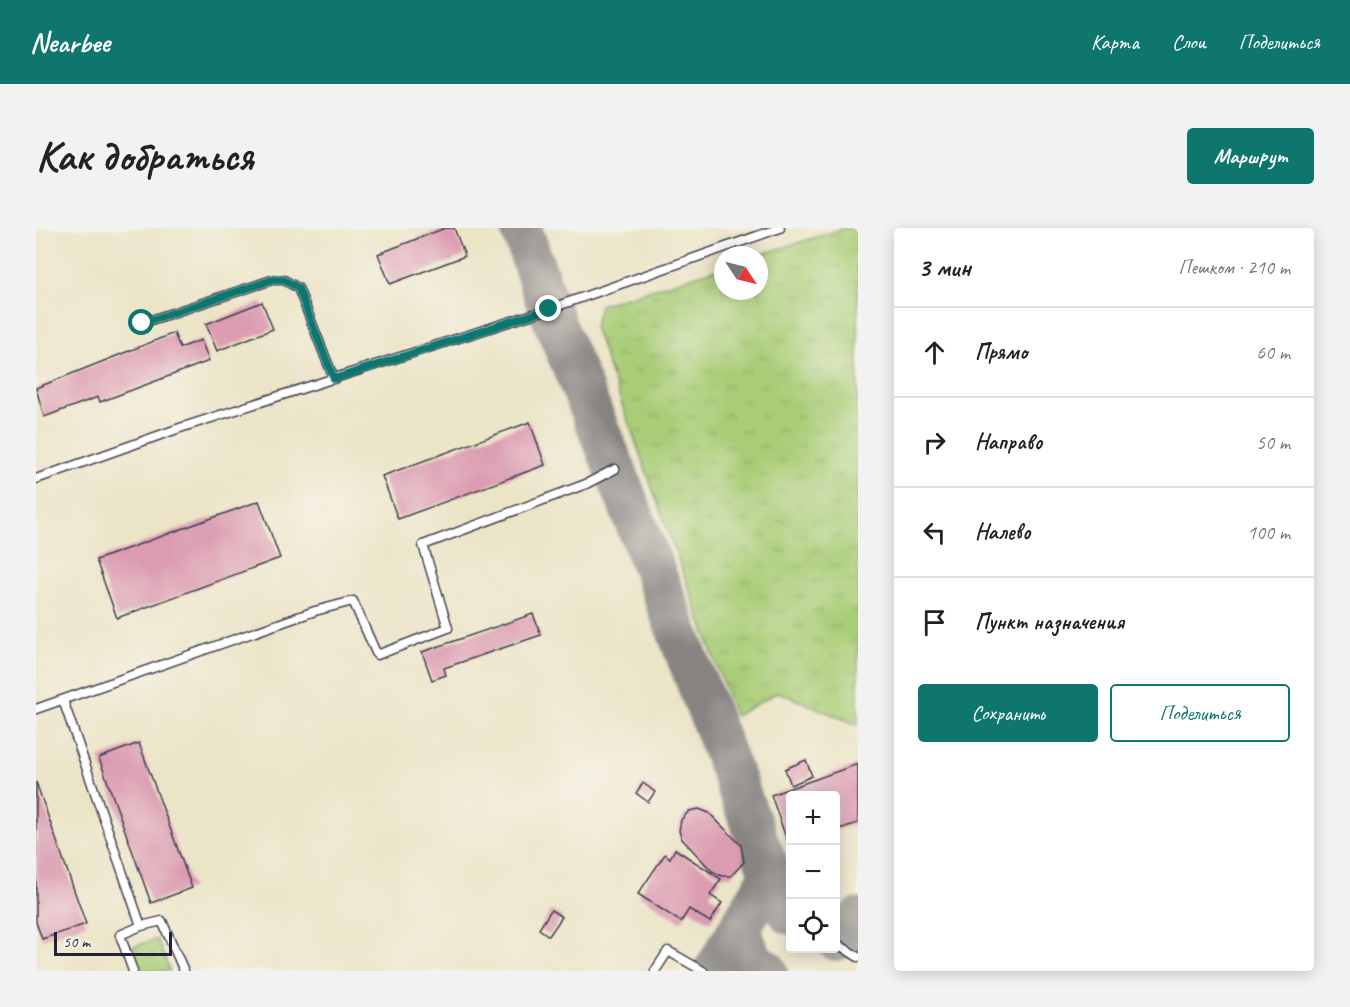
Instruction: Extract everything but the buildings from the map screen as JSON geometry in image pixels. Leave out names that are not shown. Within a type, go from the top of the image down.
[{"type":"lane","points":[[36,478],[180,428],[549,309],[780,228]]},
{"type":"lane","points":[[142,323],[272,280],[284,280],[298,288],[334,379]]},
{"type":"lane","points":[[36,709],[315,611],[353,601],[377,656],[448,628],[423,545],[586,484],[615,469]]},
{"type":"lane","points":[[63,700],[141,926]]},
{"type":"lane","points":[[132,971],[120,934],[162,921],[184,971]]},
{"type":"lane","points":[[840,946],[858,957]]},
{"type":"lane","points":[[655,971],[668,951],[703,971]]},
{"type":"green space","points":[[845,228],[858,228],[858,725],[778,692],[735,716],[594,327],[600,305],[714,270],[714,300],[768,300],[768,252]]},
{"type":"green space","points":[[157,939],[170,971],[140,971],[132,947]]},
{"type":"taxiway","points":[[521,228],[549,309],[615,469],[771,875],[786,906]]},
{"type":"taxiway","points":[[714,971],[771,875]]},
{"type":"taxiway","points":[[840,938],[848,934],[858,919]]},
{"type":"taxiway","points":[[740,930],[752,960],[767,971]]},
{"type":"route","points":[[142,323],[272,280],[284,280],[293,283],[298,288],[334,379],[549,309]]}]
